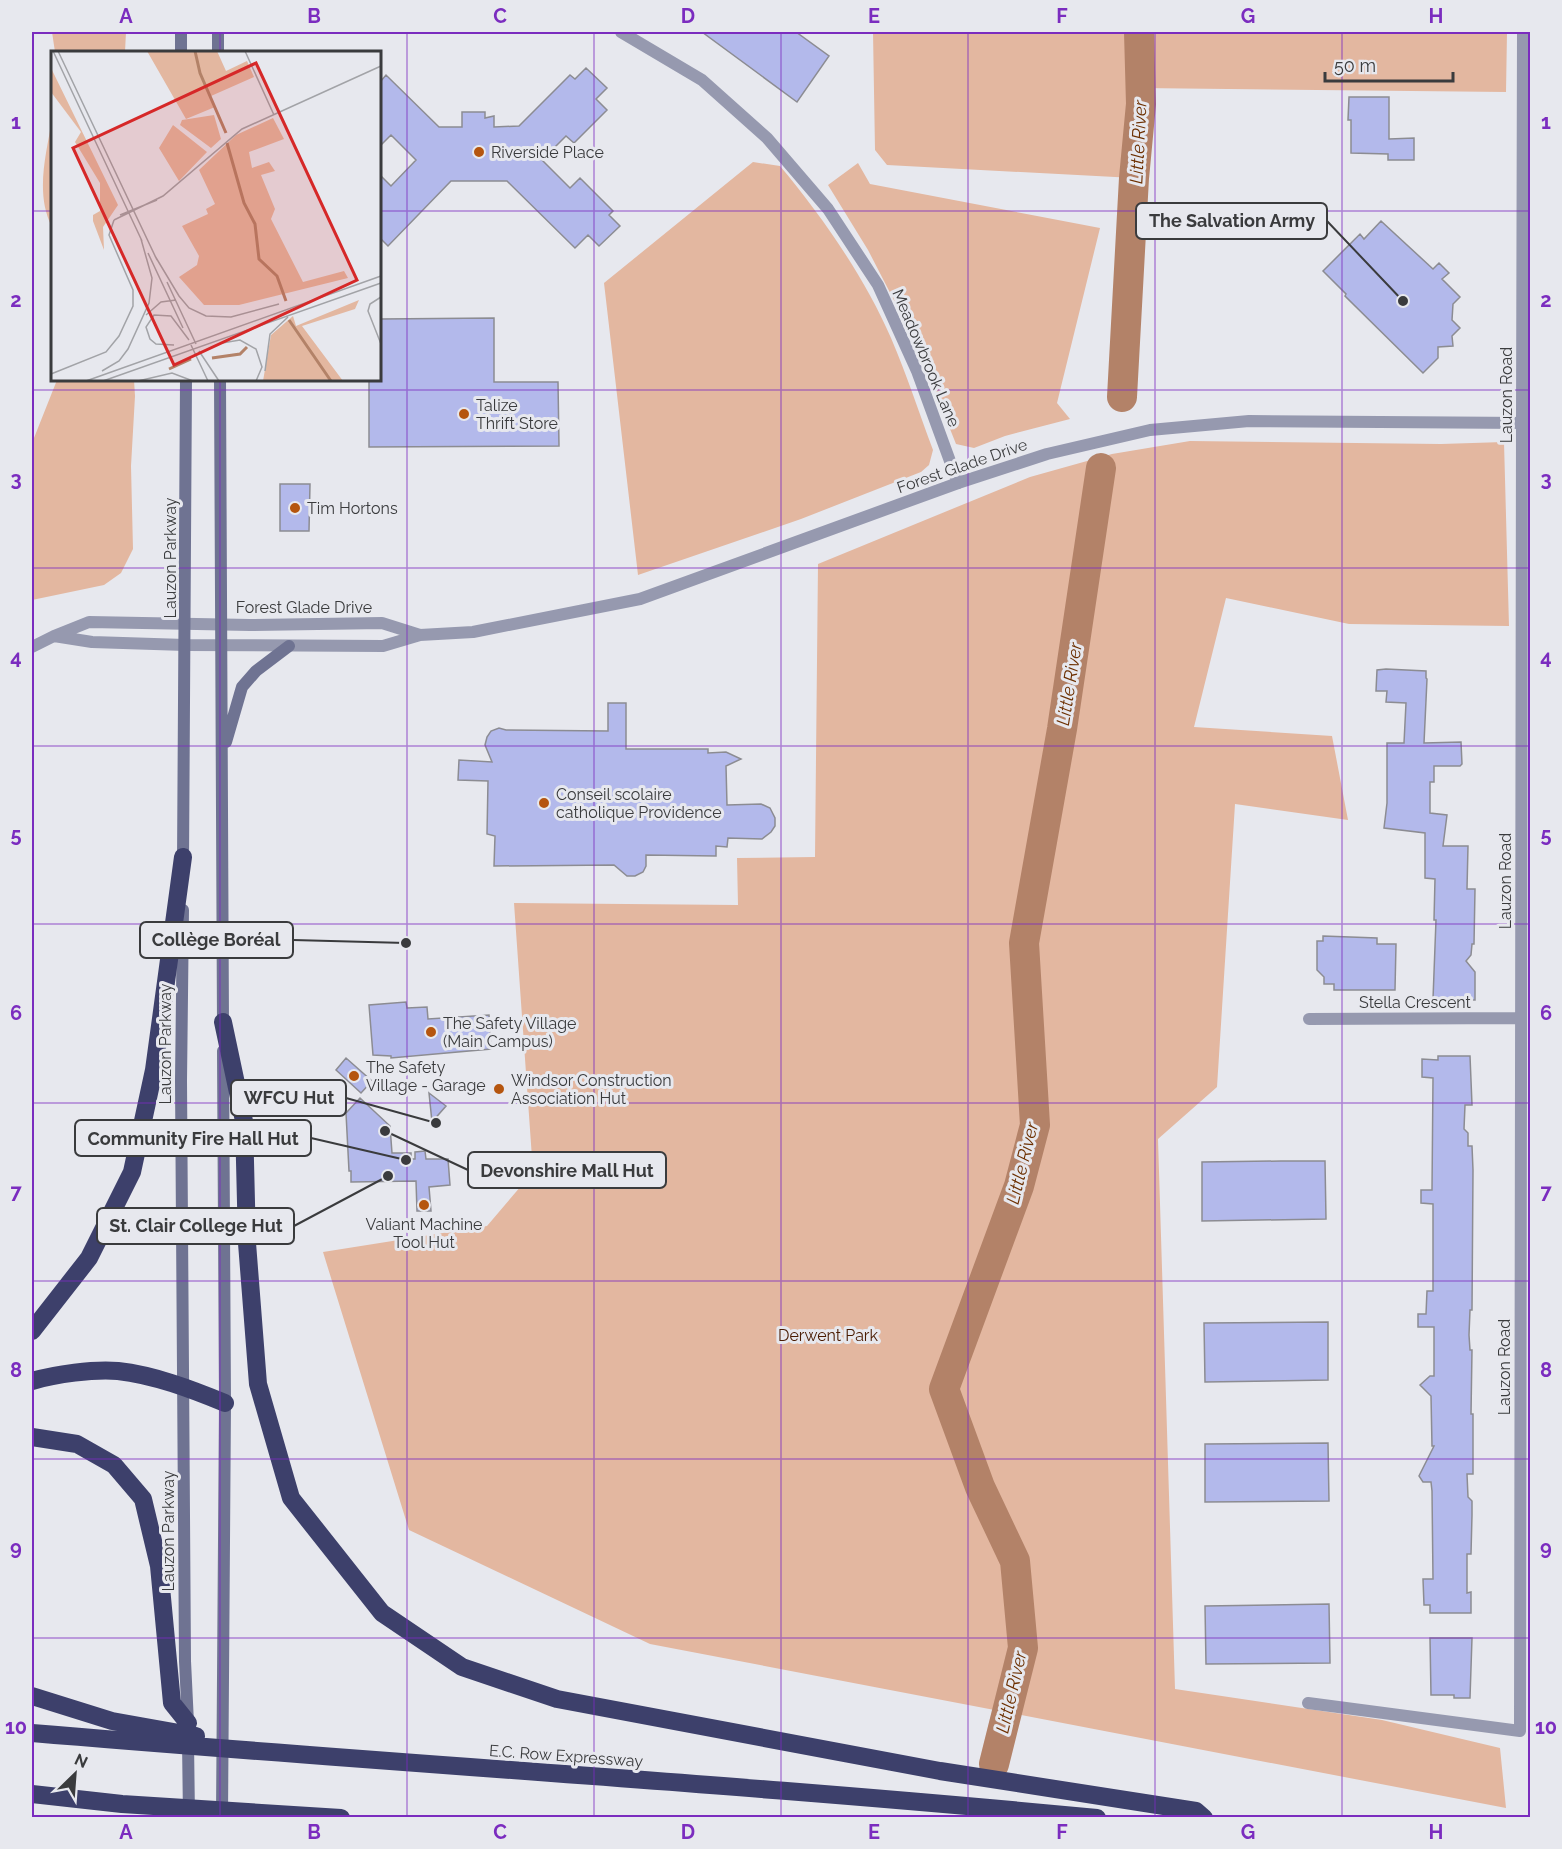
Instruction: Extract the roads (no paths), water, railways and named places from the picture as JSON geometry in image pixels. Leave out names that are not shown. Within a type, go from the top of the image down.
[{"type":"highway","points":[[32,1331],[89,1258],[132,1172],[154,1070],[183,857]]},
{"type":"highway","points":[[223,1022],[244,1121],[247,1243],[258,1384],[291,1498],[382,1613],[462,1667],[557,1699],[940,1771],[1196,1811],[1204,1818]]},
{"type":"highway","points":[[32,1381],[56,1374],[118,1371],[185,1386],[225,1403]]},
{"type":"highway","points":[[32,1437],[77,1444],[114,1466],[142,1500],[159,1566],[177,1661],[172,1703],[188,1723]]},
{"type":"highway","points":[[32,1696],[112,1721],[307,1756]]},
{"type":"highway","name":"E.C. Row Expressway","points":[[32,1733],[307,1756],[946,1803],[1097,1818]]},
{"type":"highway","points":[[32,1794],[122,1804],[340,1818]]},
{"type":"highway","points":[[122,1804],[202,1818]]},
{"type":"main road","points":[[181,32],[181,51]]},
{"type":"main road","points":[[218,32],[218,51]]},
{"type":"main road","name":"Lauzon Parkway","points":[[177,1661],[185,1386],[181,1081],[186,381]]},
{"type":"main road","points":[[220,381],[225,1403],[222,1818]]},
{"type":"main road","points":[[222,758],[242,687],[256,671],[289,646]]},
{"type":"main road","points":[[188,1723],[189,1818]]},
{"type":"street","name":"Meadowbrook Lane","points":[[621,32],[702,80],[767,138],[828,209],[878,285],[917,371],[958,483]]},
{"type":"street","name":"Lauzon Road","points":[[1308,1703],[1520,1731],[1525,1616],[1521,1018],[1526,423],[1523,32]]},
{"type":"street","name":"Forest Glade Drive","points":[[54,636],[92,642],[185,645],[383,646],[420,635],[473,632],[640,599],[958,483],[1047,454],[1150,430],[1249,421],[1526,423]]},
{"type":"street","name":"Forest Glade Drive","points":[[32,647],[89,622],[382,623],[420,635]]},
{"type":"street","name":"Stella Crescent","points":[[1309,1019],[1521,1018]]},
{"type":"waterway","name":"Little River","points":[[1122,397],[1134,178],[1141,104],[1139,32]]},
{"type":"waterway","name":"Little River","points":[[994,1764],[1023,1648],[1015,1561],[980,1487],[944,1389],[1019,1186],[1035,1125],[1024,943],[1062,729],[1101,468]]},
{"type":"place","name":"Riverside Place","points":[[479,152]]},
{"type":"place","name":"The Salvation Army","points":[[1403,301]]},
{"type":"place","name":"Talize Thrift Store","points":[[464,414]]},
{"type":"place","name":"Tim Hortons","points":[[295,508]]},
{"type":"place","name":"Conseil scolaire catholique Providence","points":[[544,803]]},
{"type":"place","name":"Collège Boréal","points":[[406,943]]},
{"type":"place","name":"The Safety Village (Main Campus)","points":[[431,1032]]},
{"type":"place","name":"The Safety Village - Garage","points":[[354,1076]]},
{"type":"place","name":"Windsor Construction Association Hut","points":[[499,1089]]},
{"type":"place","name":"WFCU Hut","points":[[436,1123]]},
{"type":"place","name":"Devonshire Mall Hut","points":[[385,1131]]},
{"type":"place","name":"Community Fire Hall Hut","points":[[406,1160]]},
{"type":"place","name":"St. Clair College Hut","points":[[388,1176]]},
{"type":"place","name":"Valiant Machine Tool Hut","points":[[424,1205]]},
{"type":"park label","name":"Derwent Park","points":[[828,1335]]}]
